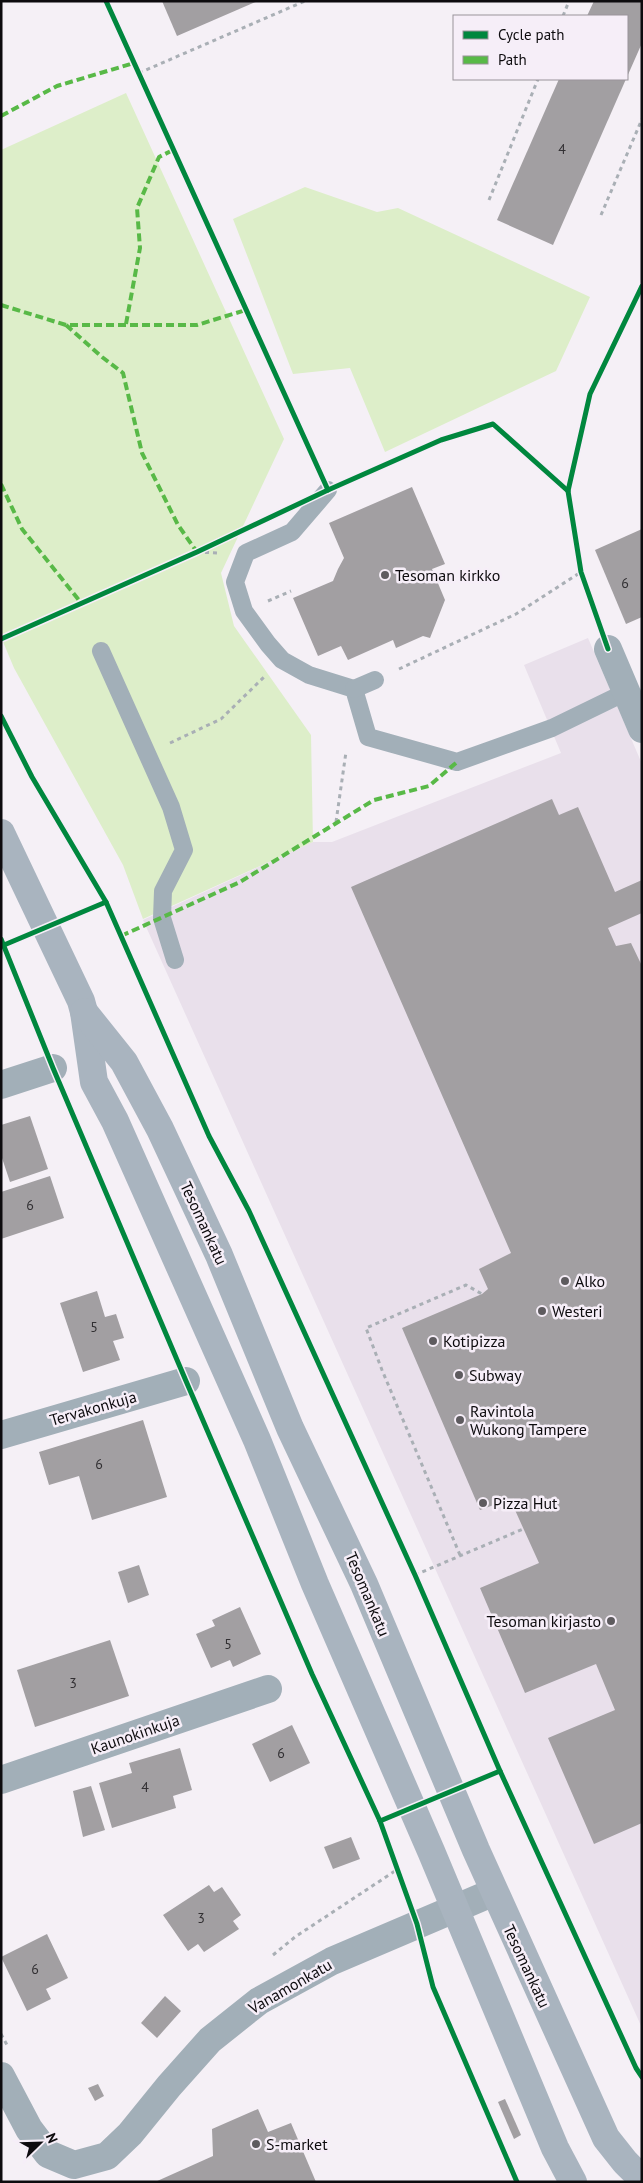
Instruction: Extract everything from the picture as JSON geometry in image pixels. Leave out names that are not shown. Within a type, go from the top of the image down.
[{"type":"main road","name":"Tesomankatu","points":[[1,833],[84,1012],[124,1062],[160,1129],[207,1228],[255,1339],[290,1428],[364,1584],[494,1892],[606,2138],[625,2162],[642,2179]]},
{"type":"main road","name":"Tesomankatu","points":[[84,1012],[94,1082],[115,1121],[238,1396],[315,1584],[455,1908],[555,2148],[573,2182]]},
{"type":"street","points":[[608,650],[642,729]]},
{"type":"street","points":[[1,1085],[53,1068]]},
{"type":"street","name":"Tervakonkuja","points":[[1,1435],[186,1381]]},
{"type":"street","name":"Kaunokinkuja","points":[[1,1780],[268,1689]]},
{"type":"street","name":"Vanamonkatu","points":[[1,2076],[29,2129],[48,2154],[74,2165],[107,2156],[130,2134],[210,2040],[259,2001],[332,1961],[494,1892]]},
{"type":"lane","points":[[328,490],[292,532],[246,553],[235,582],[244,611],[282,660],[309,675],[354,689],[376,680]]},
{"type":"lane","points":[[101,651],[171,807],[184,850],[163,891],[162,918],[174,960]]},
{"type":"lane","points":[[354,689],[368,737],[457,762],[552,728],[626,692]]},
{"type":"path","points":[[143,82],[138,71],[305,1]]},
{"type":"path","points":[[563,15],[569,1]]},
{"type":"path","points":[[489,200],[538,80]]},
{"type":"path","points":[[601,215],[642,119]]},
{"type":"path","points":[[188,556],[215,544]]},
{"type":"path","points":[[580,563],[584,581]]},
{"type":"path","points":[[376,680],[516,614],[581,572]]},
{"type":"path","points":[[271,600],[291,591]]},
{"type":"path","points":[[146,753],[221,719],[282,660]]},
{"type":"path","points":[[336,822],[345,752],[368,737]]},
{"type":"path","points":[[460,1555],[366,1328],[466,1285],[482,1294]]},
{"type":"path","points":[[415,1575],[523,1529]]},
{"type":"path","points":[[411,1566],[419,1583]]},
{"type":"path","points":[[395,1861],[401,1878]]},
{"type":"shaded area","points":[[588,638],[642,764],[642,2028],[143,920],[313,842],[332,842],[561,753],[524,665]]},
{"type":"green space","points":[[126,93],[284,439],[221,573],[234,626],[311,735],[313,842],[143,919],[123,865],[14,668],[1,637],[1,150]]},
{"type":"green space","points":[[305,187],[377,212],[398,208],[590,297],[556,371],[385,452],[350,368],[293,374],[233,219]]},
{"type":"building","points":[[162,1],[258,1],[177,36]]},
{"type":"building","points":[[594,1],[642,1],[642,43],[628,75],[628,15],[587,15]]},
{"type":"building","points":[[559,80],[626,80],[553,245],[497,220]]},
{"type":"building","name":"Tesoman kirkko","points":[[412,487],[445,564],[432,569],[445,600],[430,638],[423,636],[396,648],[393,640],[348,660],[341,646],[318,656],[293,598],[333,581],[344,558],[329,523]]},
{"type":"building","points":[[642,529],[642,617],[626,624],[595,550]]},
{"type":"building","name":"Westeri","points":[[552,799],[559,815],[578,807],[615,892],[642,880],[642,913],[608,928],[616,946],[631,943],[642,966],[642,1823],[594,1844],[548,1738],[615,1710],[596,1664],[525,1693],[480,1588],[539,1563],[510,1499],[480,1510],[402,1328],[482,1294],[488,1289],[479,1269],[511,1253],[351,887]]},
{"type":"building","points":[[30,1116],[48,1169],[10,1182],[1,1155],[1,1125]]},
{"type":"building","points":[[50,1176],[64,1218],[1,1239],[1,1192]]},
{"type":"building","points":[[97,1291],[105,1317],[116,1314],[124,1338],[113,1341],[120,1360],[83,1372],[60,1303]]},
{"type":"building","points":[[143,1420],[167,1497],[92,1520],[79,1476],[49,1485],[39,1452]]},
{"type":"building","points":[[139,1565],[149,1595],[128,1603],[118,1572]]},
{"type":"building","points":[[240,1607],[261,1654],[233,1667],[230,1660],[211,1668],[196,1634],[215,1626],[212,1620]]},
{"type":"building","points":[[110,1640],[129,1696],[35,1727],[17,1670]]},
{"type":"building","points":[[292,1725],[310,1763],[270,1782],[252,1744]]},
{"type":"building","points":[[180,1748],[192,1790],[173,1796],[176,1808],[112,1828],[99,1783],[132,1773],[129,1763]]},
{"type":"building","points":[[91,1786],[105,1830],[83,1837],[73,1791]]},
{"type":"building","points":[[351,1837],[360,1859],[333,1869],[324,1847]]},
{"type":"building","points":[[209,1885],[214,1892],[222,1887],[241,1915],[233,1921],[239,1929],[204,1952],[198,1944],[188,1951],[163,1915]]},
{"type":"building","points":[[47,1934],[68,1978],[46,1989],[51,1999],[27,2011],[1,1957]]},
{"type":"building","points":[[165,1996],[181,2011],[157,2038],[141,2023]]},
{"type":"building","points":[[98,2084],[104,2096],[95,2101],[88,2088]]},
{"type":"building","points":[[505,2099],[521,2135],[514,2139],[498,2102]]},
{"type":"building","name":"S-market","points":[[258,2109],[268,2132],[291,2123],[316,2182],[155,2182],[213,2156],[212,2129]]},
{"type":"marked path","points":[[1,116],[57,86],[134,63]]},
{"type":"marked path","points":[[126,324],[140,248],[137,208],[159,157],[173,150]]},
{"type":"marked path","points":[[1,305],[66,325],[197,325],[246,310]]},
{"type":"marked path","points":[[66,325],[123,373],[142,453],[178,525],[197,552]]},
{"type":"marked path","points":[[1,484],[22,529],[82,604]]},
{"type":"marked path","points":[[121,936],[240,882],[374,800],[429,786],[457,762]]},
{"type":"cycle path","points":[[106,1],[328,490]]},
{"type":"cycle path","points":[[608,649],[581,572],[568,491],[590,394],[642,286]]},
{"type":"cycle path","points":[[1,639],[441,440],[493,424],[568,491]]},
{"type":"cycle path","points":[[1,716],[32,777],[106,902],[209,1136],[249,1211],[415,1575],[500,1771],[636,2068],[642,2077]]},
{"type":"cycle path","points":[[4,945],[106,902]]},
{"type":"cycle path","points":[[1,939],[53,1068],[186,1381],[312,1674],[380,1821],[417,1924],[433,1987],[517,2182]]},
{"type":"cycle path","points":[[380,1821],[500,1771]]},
{"type":"place","name":"Tesoman kirkko","points":[[385,575]]},
{"type":"place","name":"Alko","points":[[565,1281]]},
{"type":"place","name":"Westeri","points":[[542,1311]]},
{"type":"place","name":"Kotipizza","points":[[433,1341]]},
{"type":"place","name":"Subway","points":[[459,1375]]},
{"type":"place","name":"Ravintola Wukong Tampere","points":[[460,1420]]},
{"type":"place","name":"Pizza Hut","points":[[483,1503]]},
{"type":"place","name":"Tesoman kirjasto","points":[[611,1621]]},
{"type":"place","name":"S-market","points":[[256,2144]]}]
